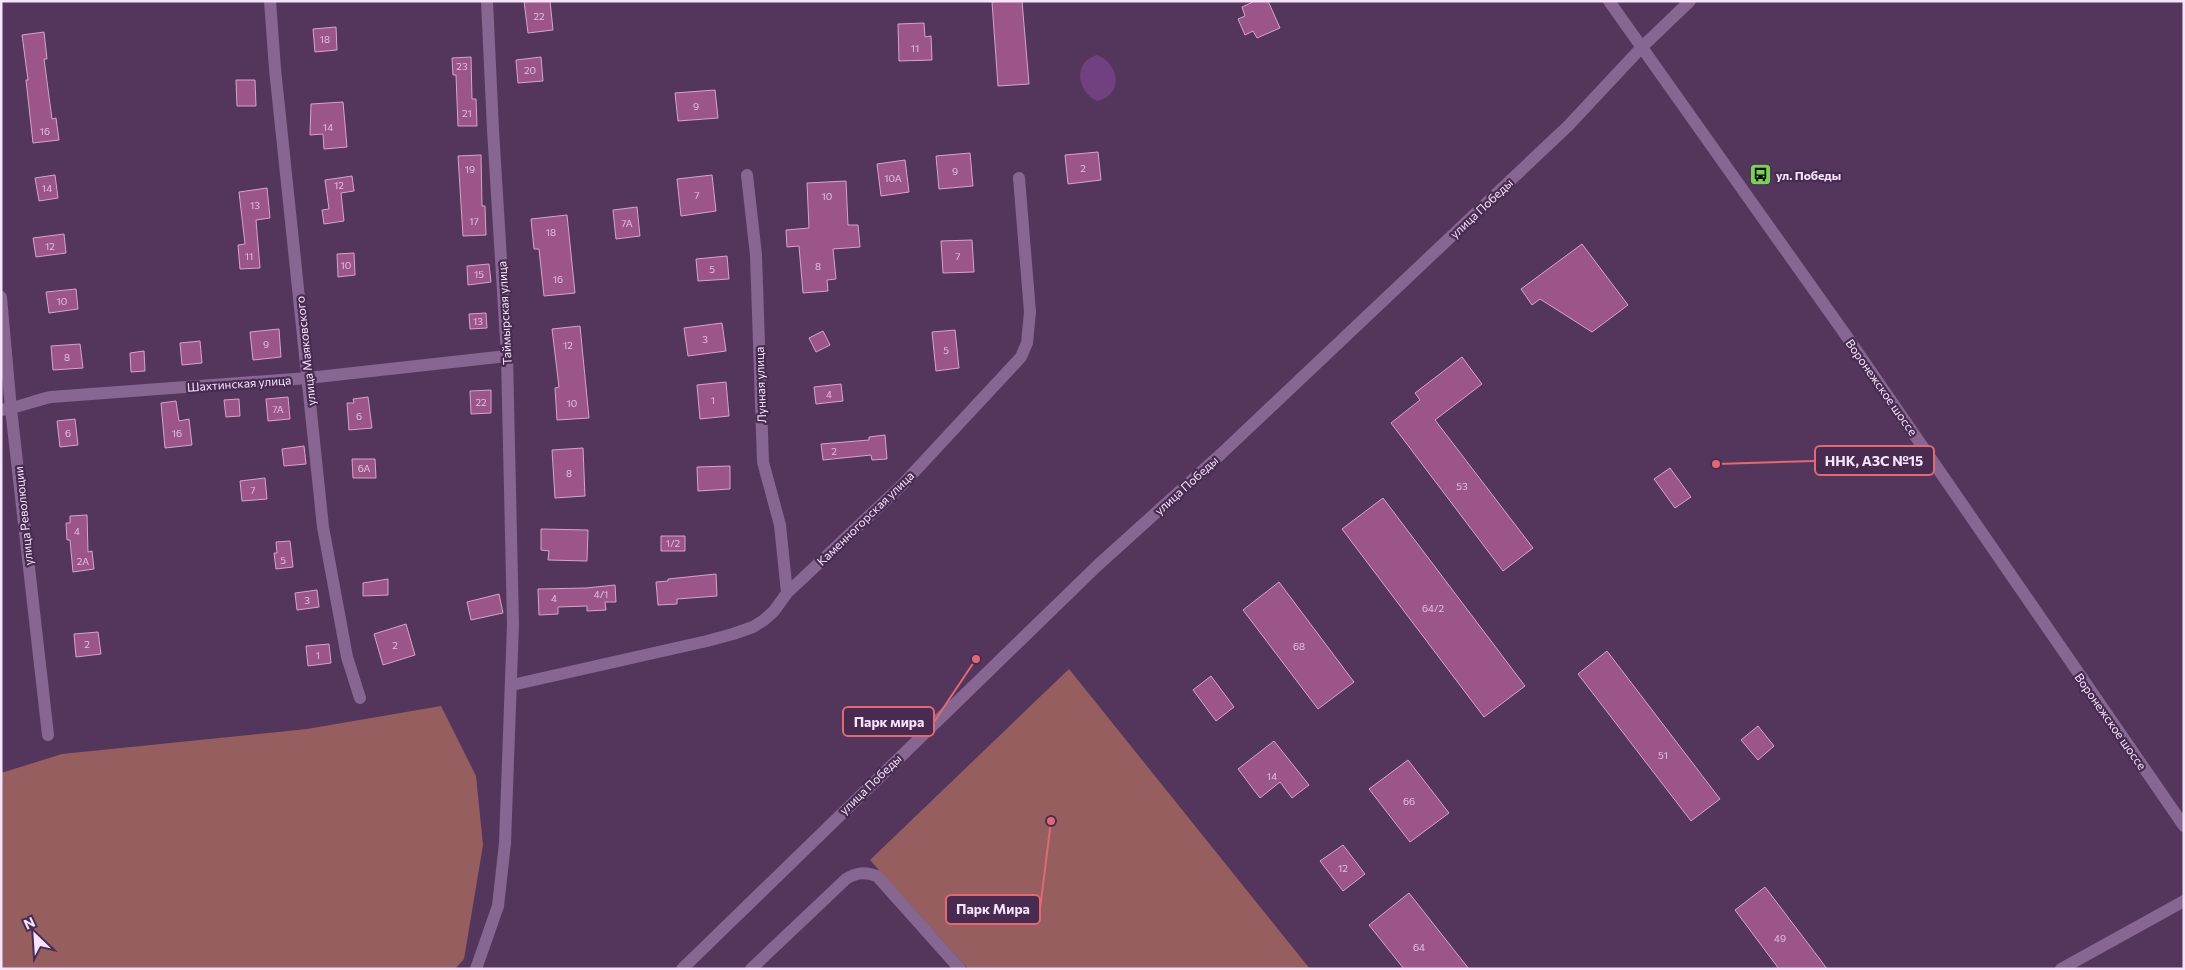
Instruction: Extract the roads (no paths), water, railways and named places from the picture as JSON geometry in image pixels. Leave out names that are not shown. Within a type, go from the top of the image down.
[{"type":"street","name":"улица Маяковского","points":[[270,1],[275,70],[323,527],[347,657],[360,698]]},
{"type":"street","name":"Таймырская улица","points":[[476,969],[498,906],[505,843],[513,624],[507,356],[487,1]]},
{"type":"street","name":"Воронежское шоссе","points":[[1609,1],[1845,334],[2184,826]]},
{"type":"street","name":"улица Победы","points":[[682,969],[1098,565],[1220,454],[1568,126],[1641,48],[1690,1]]},
{"type":"street","name":"Лунная улица","points":[[747,175],[756,255],[763,462],[780,525],[787,592]]},
{"type":"street","name":"Каменногорская улица","points":[[512,685],[707,642],[753,627],[774,611],[787,592],[902,485],[1021,357],[1027,343],[1030,312],[1019,178]]},
{"type":"street","name":"улица Революции","points":[[1,297],[6,409],[48,735]]},
{"type":"street","name":"Шахтинская улица","points":[[6,409],[51,397],[308,378],[507,356]]},
{"type":"street","points":[[752,969],[846,878],[855,873],[866,872],[877,876],[960,969]]},
{"type":"street","points":[[2061,969],[2184,901]]},
{"type":"place","name":"ул. Победы","points":[[1760,175]]},
{"type":"place","name":"ННК, АЗС №15","points":[[1716,464]]},
{"type":"place","name":"Парк мира","points":[[976,659]]},
{"type":"place","name":"Парк Мира","points":[[1051,821]]}]
